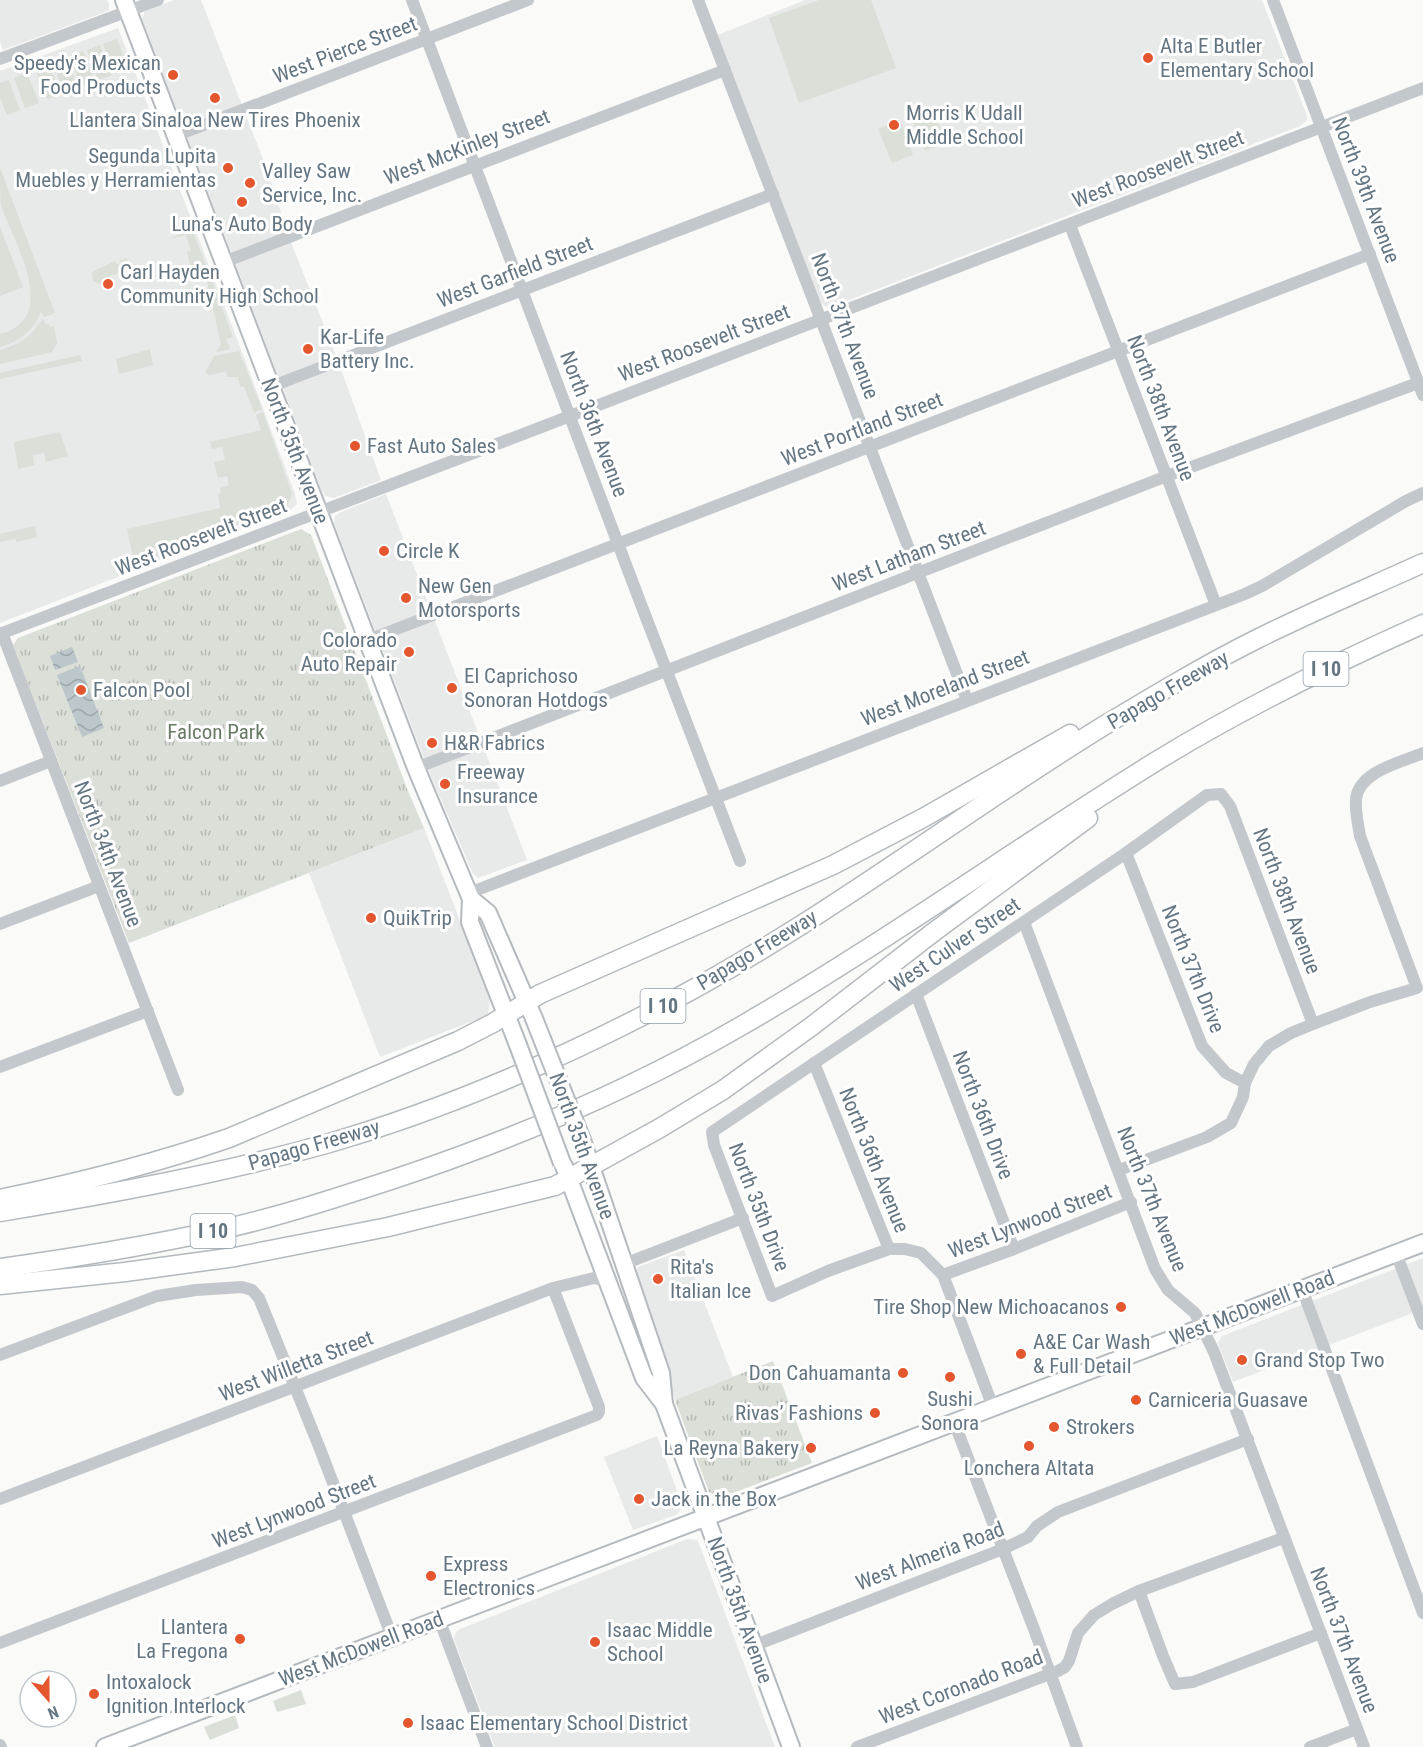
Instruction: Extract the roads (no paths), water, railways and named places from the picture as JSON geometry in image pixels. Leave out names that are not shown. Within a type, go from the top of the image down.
[{"type":"highway","name":"Papago Freeway","points":[[0,1212],[185,1179],[326,1144],[440,1106],[506,1080],[657,1009],[746,959],[823,911],[1105,725],[1256,640],[1423,563]]},
{"type":"highway","name":"I 10","points":[[0,1268],[72,1258],[199,1234],[302,1208],[457,1157],[535,1128],[592,1103],[740,1027],[840,967],[1120,784],[1232,717],[1276,693],[1423,624]]},
{"type":"highway","points":[[0,1199],[147,1165],[229,1138],[509,1021],[530,1009],[540,994],[833,865],[1014,767],[1129,699],[1256,640]]},
{"type":"highway","points":[[0,1285],[209,1261],[280,1249],[429,1217],[555,1186],[565,1171],[723,1090],[812,1026],[1023,865],[1232,717]]},
{"type":"main road","name":"North 35th Avenue","points":[[126,6],[416,768],[470,896],[470,922],[644,1378],[664,1404]]},
{"type":"main road","name":"North 35th Avenue","points":[[470,896],[488,913],[530,1009],[590,1160],[660,1373],[664,1404],[791,1747]]},
{"type":"main road","name":"West McDowell Road","points":[[105,1747],[1423,1243]]},
{"type":"street","points":[[0,59],[126,6],[159,0]]},
{"type":"street","name":"North 36th Avenue","points":[[412,0],[740,861]]},
{"type":"street","name":"West Pierce Street","points":[[175,136],[528,0]]},
{"type":"street","name":"North 37th Avenue","points":[[698,0],[967,700]]},
{"type":"street","name":"North 39th Avenue","points":[[1273,0],[1423,395]]},
{"type":"street","name":"West McKinley Street","points":[[224,262],[725,70]]},
{"type":"street","name":"West Roosevelt Street","points":[[1,634],[1423,88]]},
{"type":"street","name":"West Garfield Street","points":[[270,387],[773,195]]},
{"type":"street","name":"North 38th Avenue","points":[[1070,225],[1216,605]]},
{"type":"street","name":"West Portland Street","points":[[368,640],[1370,254]]},
{"type":"street","name":"West Latham Street","points":[[416,768],[1167,476],[1418,382]]},
{"type":"street","name":"West Moreland Street","points":[[470,896],[715,797],[1262,586],[1423,493]]},
{"type":"street","name":"North 34th Avenue","points":[[1,634],[178,1090]]},
{"type":"street","points":[[1119,1170],[1188,1144],[1231,1123],[1254,1064],[1269,1046],[1313,1024],[1370,1002],[1417,988],[1360,836],[1356,796],[1364,783],[1376,772],[1423,753]]},
{"type":"street","points":[[0,781],[51,761]]},
{"type":"street","name":"North 38th Avenue","points":[[1221,794],[1230,806],[1313,1024]]},
{"type":"street","name":"West Culver Street","points":[[712,1132],[1126,853],[1207,795],[1221,794]]},
{"type":"street","name":"North 37th Drive","points":[[1126,853],[1202,1046],[1226,1073],[1245,1083]]},
{"type":"street","points":[[0,924],[99,886]]},
{"type":"street","name":"North 37th Avenue","points":[[1024,922],[1151,1259],[1161,1281],[1175,1297],[1195,1313],[1203,1327],[1248,1439],[1283,1538],[1364,1747]]},
{"type":"street","name":"North 36th Drive","points":[[916,994],[1014,1249]]},
{"type":"street","points":[[0,1067],[148,1011]]},
{"type":"street","name":"North 36th Avenue","points":[[814,1063],[889,1249],[905,1249],[921,1253],[944,1275],[993,1407]]},
{"type":"street","name":"North 35th Drive","points":[[712,1132],[714,1145],[772,1296],[828,1271],[889,1249]]},
{"type":"street","name":"West Lynwood Street","points":[[944,1275],[1131,1202]]},
{"type":"street","points":[[624,1264],[743,1218]]},
{"type":"street","points":[[1396,1253],[1423,1324]]},
{"type":"street","name":"West Willetta Street","points":[[0,1499],[554,1288],[594,1278],[607,1281]]},
{"type":"street","points":[[0,1355],[157,1296],[231,1287],[252,1290],[259,1298],[295,1387],[392,1637]]},
{"type":"street","name":"West Lynwood Street","points":[[0,1643],[597,1415],[599,1407],[554,1288]]},
{"type":"street","points":[[1302,1289],[1423,1613]]},
{"type":"street","points":[[954,1422],[1077,1747]]},
{"type":"street","name":"West Almeria Road","points":[[753,1646],[1003,1549],[1028,1537],[1037,1526],[1058,1512],[1248,1439]]},
{"type":"street","name":"West Coronado Road","points":[[857,1747],[1065,1667],[1070,1661],[1078,1633],[1094,1615],[1112,1604],[1139,1591],[1283,1538]]},
{"type":"street","points":[[1139,1591],[1175,1684],[1193,1682],[1321,1633]]},
{"type":"street","points":[[439,1619],[488,1747]]},
{"type":"street","points":[[1310,1747],[1357,1729]]},
{"type":"water","points":[[72,647],[78,662],[55,670],[50,656]]},
{"type":"water","points":[[80,666],[104,728],[82,737],[57,675]]},
{"type":"place","name":"Alta E Butler Elementary School","points":[[1148,58]]},
{"type":"place","name":"Speedy's Mexican Food Products","points":[[173,75]]},
{"type":"place","name":"Llantera Sinaloa New Tires Phoenix","points":[[215,98]]},
{"type":"place","name":"Morris K Udall Middle School","points":[[894,125]]},
{"type":"place","name":"Segunda Lupita Muebles y Herramientas","points":[[228,168]]},
{"type":"place","name":"Valley Saw Service, Inc.","points":[[250,183]]},
{"type":"place","name":"Luna's Auto Body","points":[[242,202]]},
{"type":"place","name":"Carl Hayden Community High School","points":[[108,284]]},
{"type":"place","name":"Kar-Life Battery Inc.","points":[[308,349]]},
{"type":"place","name":"Fast Auto Sales","points":[[355,446]]},
{"type":"place","name":"Circle K","points":[[384,551]]},
{"type":"place","name":"New Gen Motorsports","points":[[406,598]]},
{"type":"place","name":"Colorado Auto Repair","points":[[409,652]]},
{"type":"place","name":"El Caprichoso Sonoran Hotdogs","points":[[452,688]]},
{"type":"place","name":"Falcon Pool","points":[[81,690]]},
{"type":"place","name":"H&R Fabrics","points":[[432,743]]},
{"type":"place","name":"Freeway Insurance","points":[[445,784]]},
{"type":"place","name":"QuikTrip","points":[[371,918]]},
{"type":"place","name":"Rita's Italian Ice","points":[[658,1279]]},
{"type":"place","name":"Tire Shop New Michoacanos","points":[[1121,1307]]},
{"type":"place","name":"A&E Car Wash & Full Detail","points":[[1021,1354]]},
{"type":"place","name":"Grand Stop Two","points":[[1242,1360]]},
{"type":"place","name":"Don Cahuamanta","points":[[903,1373]]},
{"type":"place","name":"Sushi Sonora","points":[[950,1377]]},
{"type":"place","name":"Carniceria Guasave","points":[[1136,1400]]},
{"type":"place","name":"Rivas’ Fashions","points":[[875,1413]]},
{"type":"place","name":"Strokers","points":[[1054,1427]]},
{"type":"place","name":"Lonchera Altata","points":[[1029,1446]]},
{"type":"place","name":"La Reyna Bakery","points":[[811,1448]]},
{"type":"place","name":"Jack in the Box","points":[[639,1499]]},
{"type":"place","name":"Express Electronics","points":[[431,1576]]},
{"type":"place","name":"Llantera La Fregona","points":[[240,1639]]},
{"type":"place","name":"Isaac Middle School","points":[[595,1642]]},
{"type":"place","name":"Intoxalock Ignition Interlock","points":[[94,1694]]},
{"type":"place","name":"Isaac Elementary School District","points":[[408,1723]]},
{"type":"park label","name":"Falcon Park","points":[[216,732]]}]
